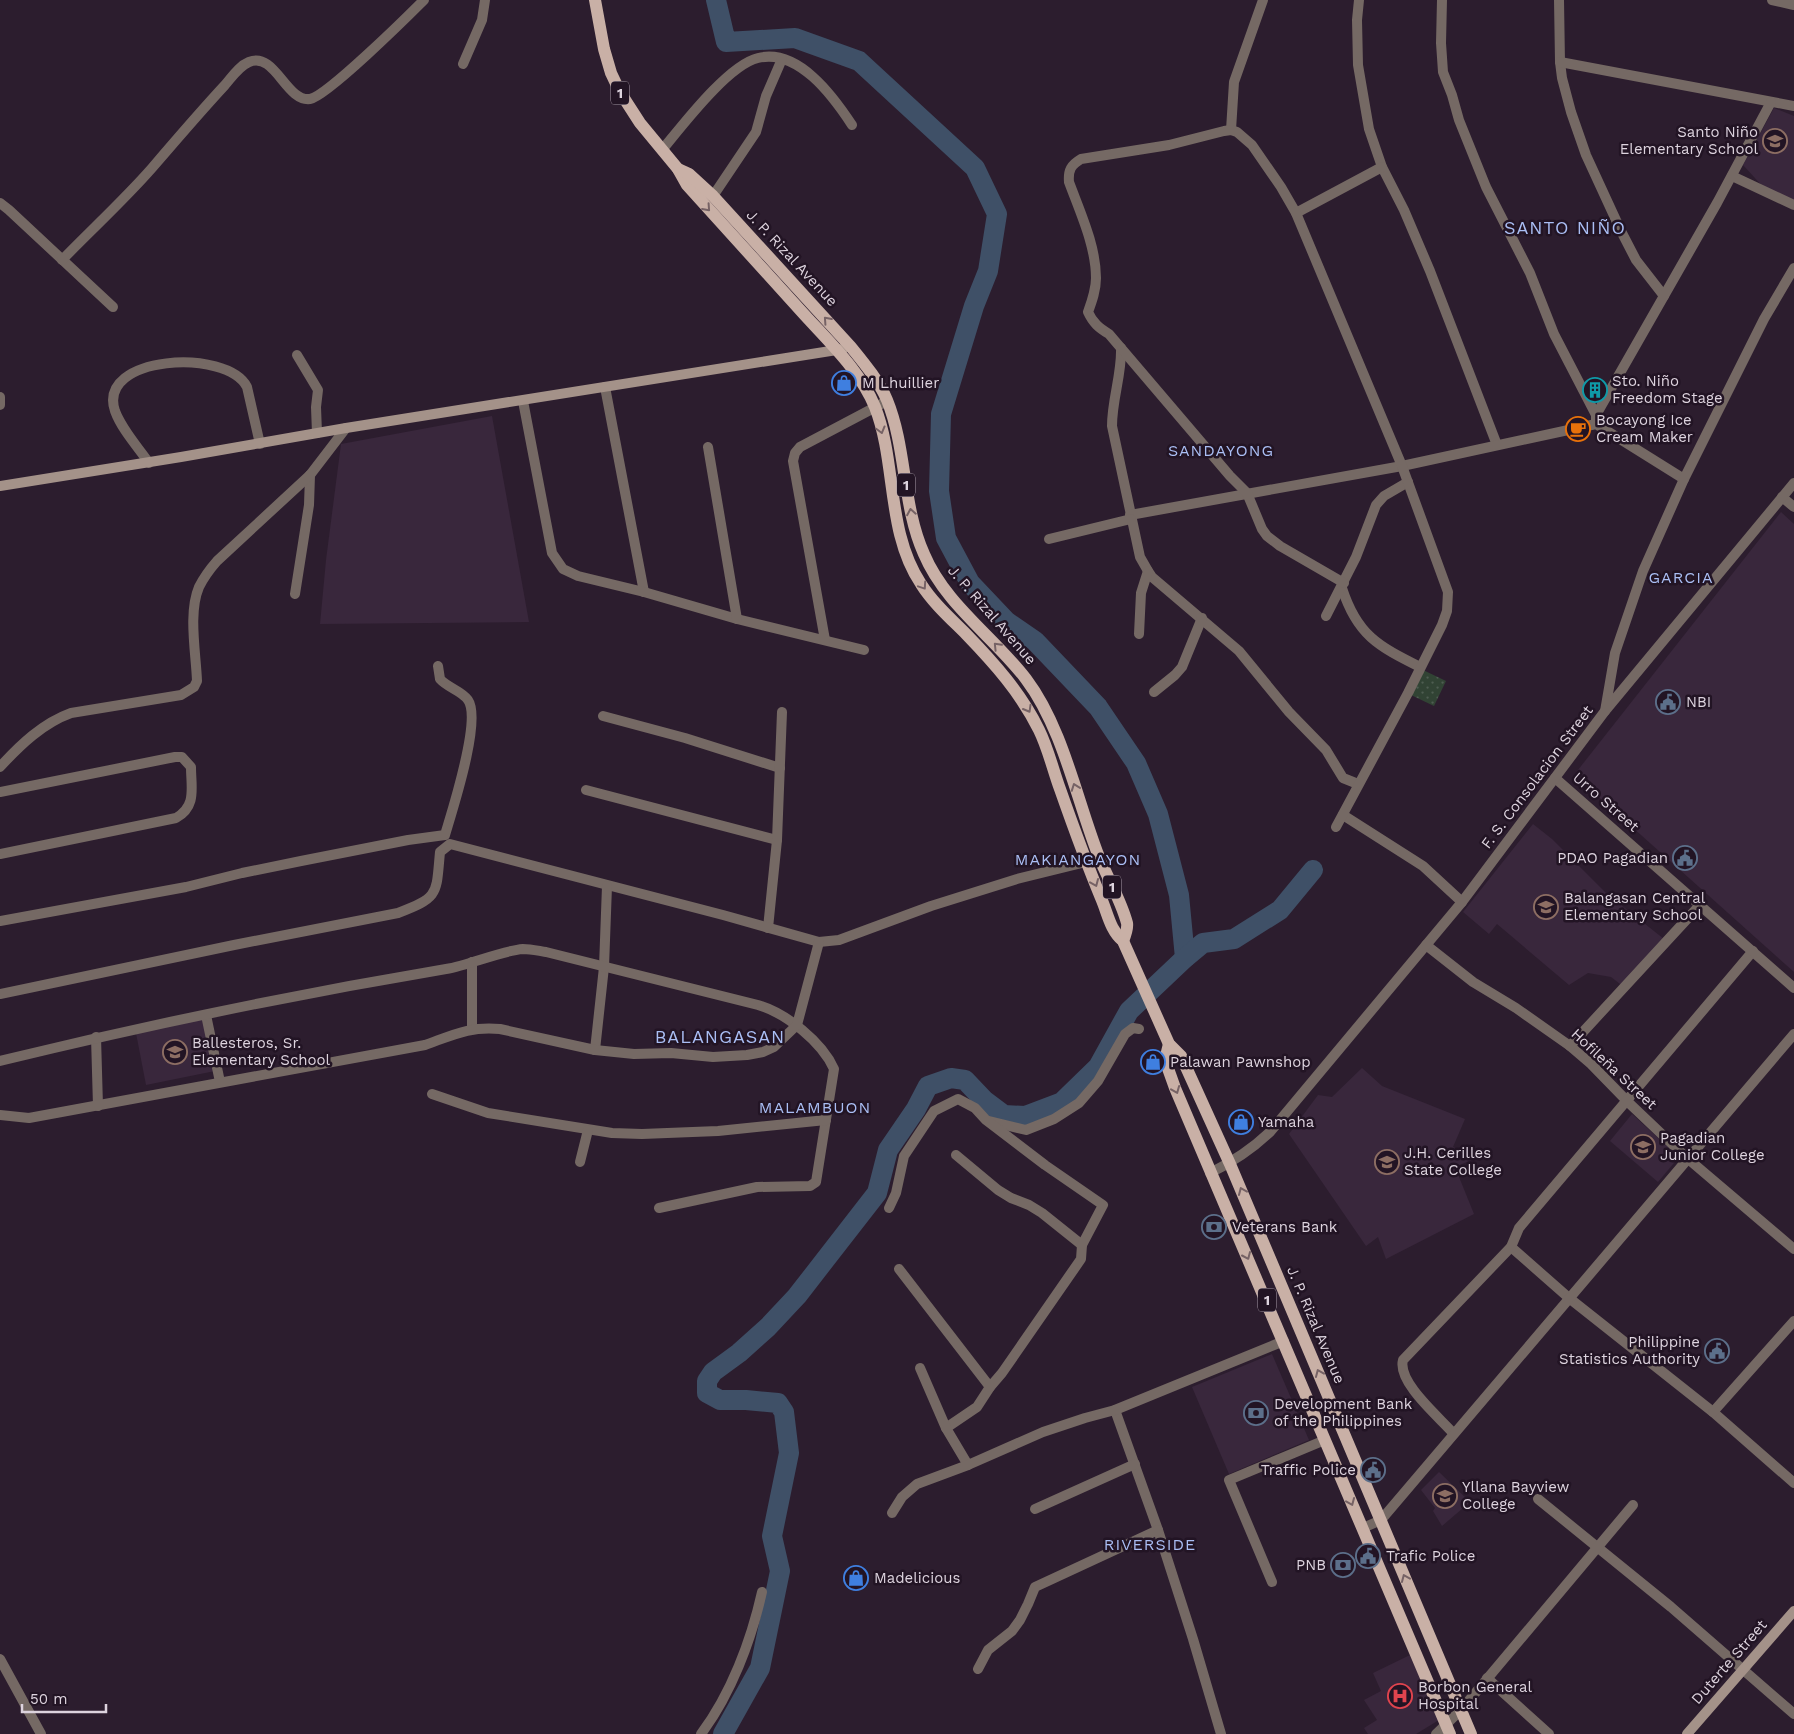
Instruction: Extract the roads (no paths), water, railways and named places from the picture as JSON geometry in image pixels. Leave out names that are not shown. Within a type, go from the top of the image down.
[{"type":"main road","name":"J. P. Rizal Avenue","points":[[596,0],[604,49],[611,73],[634,115],[678,169],[687,184],[858,377],[875,407],[883,436],[897,521],[907,555],[920,583],[934,602],[985,654],[1013,687],[1027,707],[1041,733],[1086,862],[1115,934],[1123,941],[1169,1044],[1181,1056],[1230,1164],[1471,1734]]},
{"type":"main road","name":"J. P. Rizal Avenue","points":[[678,169],[689,174],[713,196],[851,347],[864,362],[887,401],[899,445],[913,520],[923,554],[935,576],[953,599],[1008,657],[1027,681],[1044,709],[1059,744],[1099,856],[1128,925],[1123,941]]},
{"type":"main road","points":[[0,486],[851,347]]},
{"type":"main road","points":[[1046,748],[1059,744]]},
{"type":"main road","name":"J. P. Rizal Avenue","points":[[1169,1044],[1165,1060],[1210,1173],[1284,1341],[1448,1729]]},
{"type":"main road","name":"Duterte Street","points":[[1687,1734],[1794,1611]]},
{"type":"main road","points":[[1418,1657],[1436,1650]]},
{"type":"street","points":[[62,260],[150,170],[243,65],[258,60],[267,64],[294,92],[306,99],[313,98],[339,78],[424,0]]},
{"type":"street","points":[[463,64],[482,20],[485,0]]},
{"type":"street","points":[[1231,130],[1234,82],[1263,0]]},
{"type":"street","points":[[1359,0],[1357,20],[1358,65],[1369,129],[1382,167],[1404,210],[1430,271],[1497,445]]},
{"type":"street","points":[[1442,0],[1441,43],[1443,72],[1459,120],[1486,187],[1530,273],[1554,334],[1596,420],[1684,480]]},
{"type":"street","points":[[1558,0],[1562,78],[1571,112],[1586,155],[1636,260],[1664,296]]},
{"type":"street","points":[[1772,0],[1794,5]]},
{"type":"street","points":[[662,150],[712,92],[743,65],[756,58],[767,56],[782,59],[797,66],[817,80],[837,103],[852,125]]},
{"type":"street","points":[[713,196],[756,132],[766,96],[782,59]]},
{"type":"street","points":[[1560,62],[1794,106]]},
{"type":"street","points":[[1049,539],[1131,517],[1247,493],[1402,466],[1596,420],[1732,176],[1771,102]]},
{"type":"street","points":[[1336,827],[1408,693],[1447,611],[1448,592],[1402,466],[1296,213],[1281,187],[1252,145],[1244,137],[1231,130],[1170,145],[1081,159],[1070,167],[1069,173],[1070,182],[1095,264],[1094,293],[1088,312],[1096,326],[1109,334],[1230,476],[1247,493],[1262,529],[1267,536],[1343,586],[1350,612],[1378,645],[1420,667]]},
{"type":"street","points":[[1296,213],[1382,167]]},
{"type":"street","points":[[1732,176],[1794,205]]},
{"type":"street","points":[[0,203],[113,307]]},
{"type":"street","name":"F. S. Consolacion Street","points":[[1210,1173],[1230,1164],[1252,1149],[1270,1132],[1462,902],[1606,711],[1616,654],[1643,571],[1684,480],[1764,319],[1791,281],[1794,268]]},
{"type":"street","points":[[1121,348],[1121,362],[1112,413],[1112,426],[1140,557],[1148,572],[1239,651],[1289,712],[1326,750],[1343,778],[1358,784]]},
{"type":"street","points":[[297,355],[318,390],[316,407],[317,433]]},
{"type":"street","points":[[149,462],[124,428],[115,411],[116,388],[124,378],[133,372],[170,362],[189,361],[205,364],[233,374],[244,381],[260,444]]},
{"type":"street","points":[[605,387],[644,592]]},
{"type":"street","points":[[0,397],[0,405]]},
{"type":"street","points":[[523,401],[552,553],[563,570],[578,576],[644,592],[737,619],[864,650]]},
{"type":"street","points":[[825,640],[793,461],[794,456],[800,448],[887,401]]},
{"type":"street","points":[[0,767],[42,728],[57,718],[71,713],[182,695],[194,687],[197,681],[194,629],[195,604],[198,589],[206,574],[231,548],[310,475],[346,428]]},
{"type":"street","points":[[708,448],[737,619]]},
{"type":"street","points":[[295,594],[309,505],[310,475]]},
{"type":"street","points":[[1326,616],[1343,586],[1376,505],[1384,496],[1408,482]]},
{"type":"street","points":[[1606,711],[1794,482]]},
{"type":"street","points":[[1782,497],[1794,507]]},
{"type":"street","points":[[1139,634],[1141,593],[1148,572]]},
{"type":"street","points":[[1154,692],[1182,667],[1202,618]]},
{"type":"street","points":[[0,994],[398,913],[417,906],[433,895],[438,880],[440,852],[448,840],[461,781],[470,735],[472,711],[468,699],[440,679],[438,666]]},
{"type":"street","points":[[768,928],[777,840],[782,712]]},
{"type":"street","points":[[602,716],[685,738],[780,768]]},
{"type":"street","points":[[0,792],[174,757],[182,757],[190,767],[190,803],[188,809],[176,818],[0,854]]},
{"type":"street","name":"Urro Street","points":[[1555,778],[1794,988]]},
{"type":"street","points":[[586,790],[777,840]]},
{"type":"street","points":[[1344,815],[1424,866],[1462,902]]},
{"type":"street","points":[[0,921],[186,887],[242,872],[408,840],[448,840],[607,886],[723,915],[819,942],[839,940],[931,906],[1034,875],[1086,862],[1099,856]]},
{"type":"street","points":[[595,1050],[604,967],[607,886]]},
{"type":"street","points":[[1570,1046],[1700,905]]},
{"type":"street","points":[[0,1115],[29,1118],[98,1106],[425,1044],[472,1029],[500,1030],[595,1050],[634,1054],[671,1053],[713,1057],[748,1055],[774,1047],[796,1025],[819,942]]},
{"type":"street","name":"Hofileña Street","points":[[1426,945],[1473,982],[1516,1008],[1570,1046],[1591,1064],[1626,1101],[1687,1158],[1794,1249]]},
{"type":"street","points":[[0,1061],[96,1037],[452,968],[522,949],[758,1004],[781,1014],[823,1050],[834,1069],[817,1180],[814,1185],[757,1187],[659,1208]]},
{"type":"street","points":[[1453,1433],[1406,1380],[1402,1366],[1403,1360],[1511,1247],[1519,1228],[1753,952]]},
{"type":"street","points":[[472,962],[472,1029]]},
{"type":"street","points":[[206,1015],[220,1082]]},
{"type":"street","points":[[986,1120],[1026,1130],[1054,1119],[1079,1103],[1098,1081],[1125,1034],[1133,1028],[1139,1029]]},
{"type":"street","points":[[1362,1528],[1381,1520],[1794,1034]]},
{"type":"street","points":[[96,1037],[98,1106]]},
{"type":"street","points":[[432,1094],[488,1113],[588,1130],[642,1134],[718,1131],[826,1120]]},
{"type":"street","points":[[889,1208],[896,1193],[904,1156],[934,1111],[958,1099],[975,1108],[986,1120],[1045,1165],[1103,1203],[1082,1245],[1081,1259],[1002,1374],[990,1387],[978,1407],[946,1428]]},
{"type":"street","points":[[580,1162],[588,1130]]},
{"type":"street","points":[[956,1155],[1004,1194],[1042,1213],[1082,1245]]},
{"type":"street","points":[[1511,1247],[1569,1298],[1713,1412],[1794,1483]]},
{"type":"street","points":[[899,1269],[990,1387]]},
{"type":"street","points":[[1713,1412],[1794,1321]]},
{"type":"street","points":[[892,1513],[902,1497],[917,1484],[968,1465],[1043,1432],[1115,1410],[1284,1341]]},
{"type":"street","points":[[920,1368],[946,1428],[968,1465]]},
{"type":"street","points":[[1115,1410],[1158,1530],[1194,1639],[1221,1734]]},
{"type":"street","points":[[1272,1582],[1229,1480],[1325,1440]]},
{"type":"street","points":[[1034,1508],[1134,1464]]},
{"type":"street","points":[[1538,1499],[1671,1607],[1794,1714]]},
{"type":"street","points":[[1436,1734],[1448,1729],[1487,1678],[1634,1505]]},
{"type":"street","points":[[978,1669],[988,1650],[1012,1631],[1020,1620],[1035,1587],[1158,1530]]},
{"type":"street","points":[[701,1734],[714,1715],[734,1676],[753,1628],[762,1592]]},
{"type":"street","points":[[0,1659],[41,1734]]},
{"type":"street","points":[[1487,1678],[1549,1734]]},
{"type":"waterway","points":[[716,0],[726,42],[795,38],[859,61],[975,168],[997,214],[988,271],[974,306],[941,414],[939,491],[946,538],[970,583],[1006,621],[1035,641],[1098,707],[1136,763],[1158,814],[1179,895],[1185,958]]},
{"type":"waterway","points":[[723,1734],[760,1668],[780,1571],[772,1536],[789,1453],[784,1412],[778,1403],[720,1400],[707,1393],[707,1381],[713,1372],[739,1353],[768,1327],[797,1296],[877,1193],[888,1150],[916,1109],[928,1086],[951,1078],[965,1080],[984,1100],[1004,1115],[1025,1116],[1062,1102],[1098,1067],[1129,1011],[1185,958],[1203,943],[1234,939],[1280,910],[1313,870]]},
{"type":"place","name":"Santo Niño Elementary School","points":[[1775,141]]},
{"type":"place","name":"M Lhuillier","points":[[844,383]]},
{"type":"place","name":"Sto. Niño Freedom Stage","points":[[1595,390]]},
{"type":"place","name":"Bocayong Ice Cream Maker","points":[[1578,429]]},
{"type":"place","name":"NBI","points":[[1668,702]]},
{"type":"place","name":"PDAO Pagadian","points":[[1685,858]]},
{"type":"place","name":"Balangasan Central Elementary School","points":[[1546,907]]},
{"type":"place","name":"Ballesteros, Sr. Elementary School","points":[[175,1052]]},
{"type":"place","name":"Palawan Pawnshop","points":[[1153,1062]]},
{"type":"place","name":"Yamaha","points":[[1241,1122]]},
{"type":"place","name":"Pagadian Junior College","points":[[1643,1147]]},
{"type":"place","name":"J.H. Cerilles State College","points":[[1387,1162]]},
{"type":"place","name":"Veterans Bank","points":[[1214,1227]]},
{"type":"place","name":"Philippine Statistics Authority","points":[[1717,1351]]},
{"type":"place","name":"Development Bank of the Philippines","points":[[1256,1413]]},
{"type":"place","name":"Traffic Police","points":[[1373,1470]]},
{"type":"place","name":"Yllana Bayview College","points":[[1445,1496]]},
{"type":"place","name":"Trafic Police","points":[[1368,1556]]},
{"type":"place","name":"PNB","points":[[1343,1565]]},
{"type":"place","name":"Madelicious","points":[[856,1578]]},
{"type":"place","name":"Borbon General Hospital","points":[[1400,1696]]},
{"type":"district","name":"SANTO NIÑO","points":[[1565,228]]},
{"type":"district","name":"SANDAYONG","points":[[1221,450]]},
{"type":"district","name":"GARCIA","points":[[1681,577]]},
{"type":"district","name":"MAKIANGAYON","points":[[1078,859]]},
{"type":"district","name":"BALANGASAN","points":[[720,1037]]},
{"type":"district","name":"MALAMBUON","points":[[815,1107]]},
{"type":"district","name":"RIVERSIDE","points":[[1150,1544]]}]
